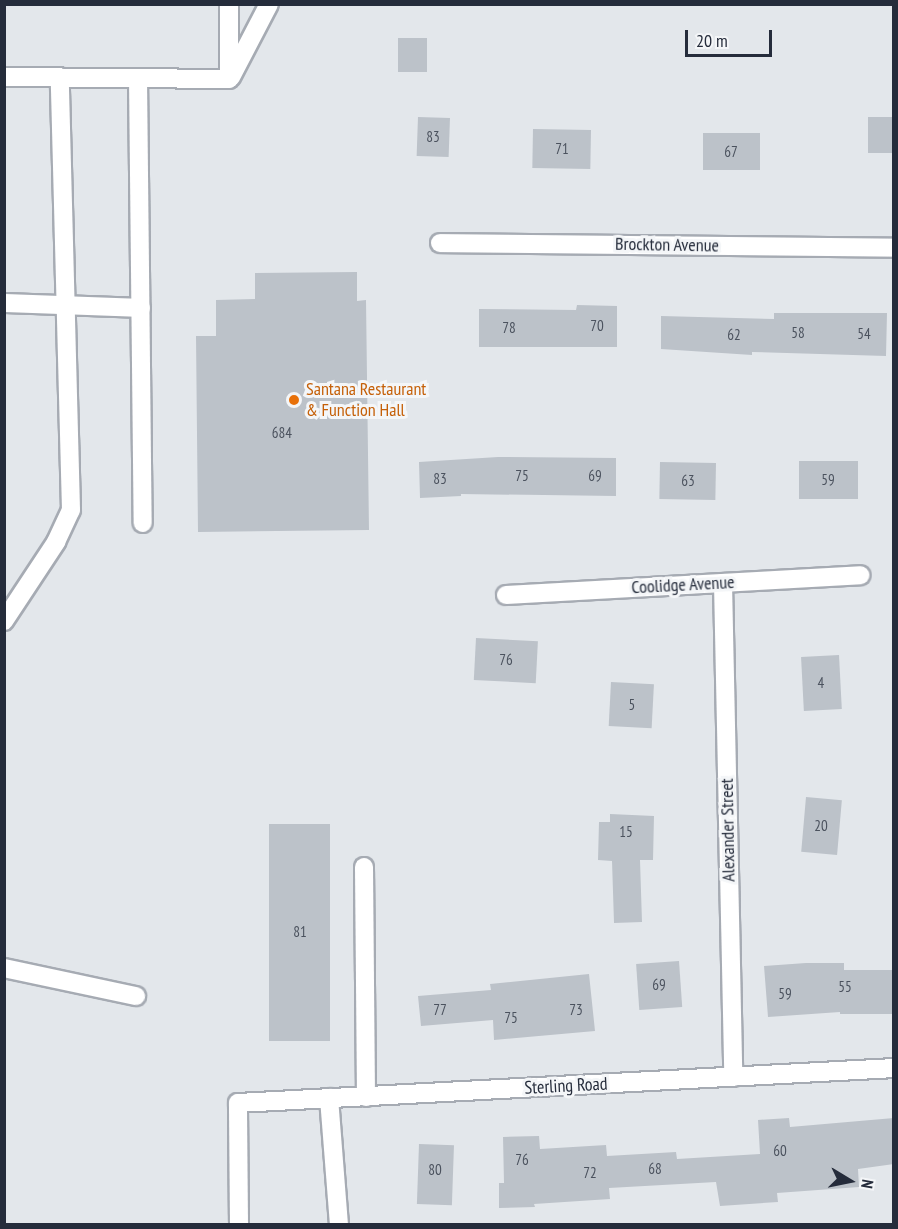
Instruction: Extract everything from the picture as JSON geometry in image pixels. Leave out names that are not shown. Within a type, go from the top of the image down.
[{"type":"street","points":[[229,4],[229,79]]},
{"type":"street","points":[[229,79],[269,4]]},
{"type":"street","points":[[4,76],[229,79]]},
{"type":"street","points":[[4,621],[56,542],[71,510],[60,77]]},
{"type":"street","points":[[138,78],[143,523]]},
{"type":"street","name":"Brockton Avenue","points":[[440,243],[894,248]]},
{"type":"street","points":[[4,303],[141,308]]},
{"type":"street","name":"Coolidge Avenue","points":[[506,596],[860,575]]},
{"type":"street","name":"Alexander Street","points":[[723,583],[733,1077]]},
{"type":"street","points":[[364,867],[366,1096]]},
{"type":"street","points":[[4,968],[136,996]]},
{"type":"street","name":"Sterling Road","points":[[239,1224],[238,1103],[894,1068]]},
{"type":"street","points":[[329,1098],[339,1224]]},
{"type":"building","points":[[398,38],[427,38],[427,72],[398,72]]},
{"type":"building","points":[[418,117],[450,118],[449,157],[417,156]]},
{"type":"building","points":[[868,117],[894,117],[894,153],[868,153]]},
{"type":"building","points":[[533,129],[591,130],[590,169],[532,168]]},
{"type":"building","points":[[703,133],[760,133],[760,170],[703,170]]},
{"type":"building","points":[[357,272],[357,301],[366,300],[369,530],[198,532],[196,336],[216,336],[216,300],[255,299],[255,273]]},
{"type":"building","points":[[577,305],[617,306],[617,347],[479,347],[479,309],[576,310]]},
{"type":"building","points":[[774,313],[887,313],[886,356],[752,352],[752,355],[661,349],[661,316],[774,319]]},
{"type":"building","points":[[498,457],[616,458],[616,496],[461,494],[461,496],[420,498],[419,462]]},
{"type":"building","points":[[799,461],[858,461],[858,499],[799,499]]},
{"type":"building","points":[[660,462],[716,463],[715,500],[659,499]]},
{"type":"building","points":[[476,638],[538,641],[536,683],[474,680]]},
{"type":"building","points":[[839,655],[842,709],[804,711],[801,657]]},
{"type":"building","points":[[611,682],[654,684],[652,728],[609,726]]},
{"type":"building","points":[[806,797],[842,800],[837,855],[801,852]]},
{"type":"building","points":[[610,814],[654,816],[653,860],[640,860],[642,922],[614,923],[612,861],[598,860],[599,822],[610,822]]},
{"type":"building","points":[[269,824],[330,824],[330,1041],[269,1041]]},
{"type":"building","points":[[679,961],[682,1007],[639,1010],[636,964]]},
{"type":"building","points":[[844,963],[844,970],[894,970],[894,1014],[840,1014],[840,1012],[768,1017],[764,966]]},
{"type":"building","points":[[589,974],[595,1031],[494,1040],[493,1020],[421,1026],[418,996],[491,990],[490,984]]},
{"type":"building","points":[[789,1118],[790,1127],[894,1118],[894,1164],[858,1169],[859,1187],[777,1193],[778,1202],[720,1206],[716,1182],[609,1188],[610,1199],[534,1204],[535,1207],[499,1208],[499,1183],[504,1183],[503,1137],[539,1136],[540,1149],[606,1145],[607,1156],[676,1152],[677,1159],[760,1154],[758,1120]]},
{"type":"building","points":[[419,1144],[454,1145],[452,1205],[417,1204]]},
{"type":"place","name":"Santana Restaurant & Function Hall","points":[[294,400]]}]
